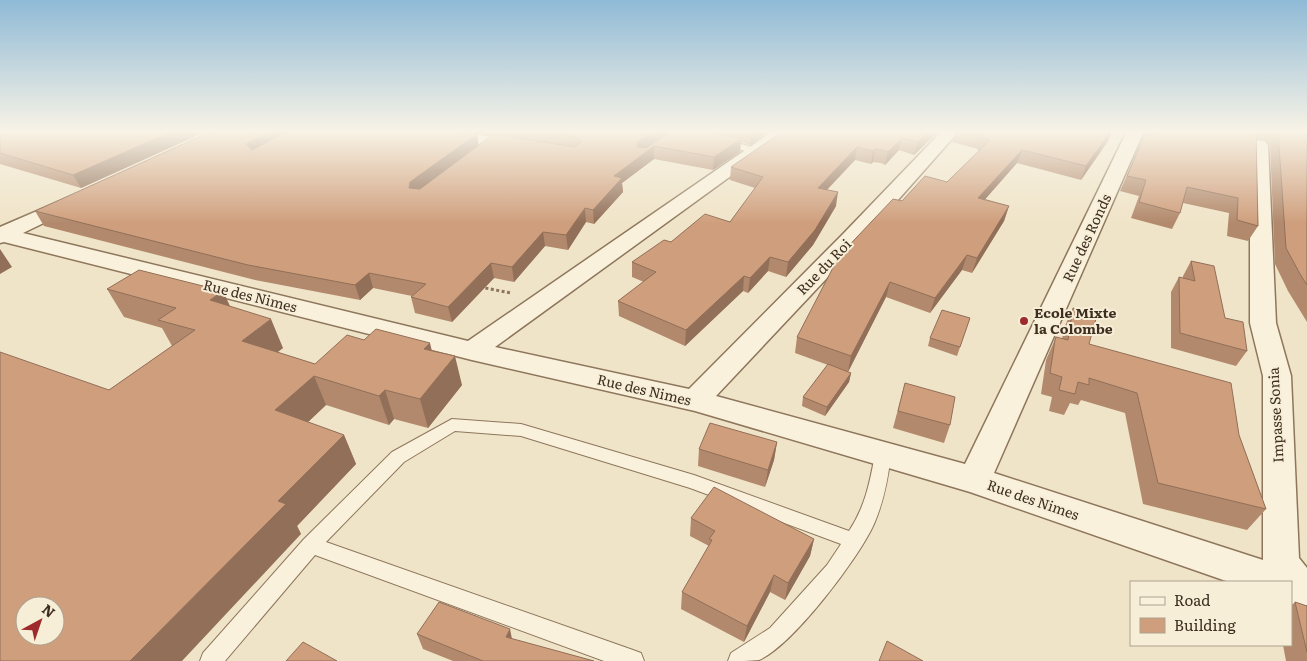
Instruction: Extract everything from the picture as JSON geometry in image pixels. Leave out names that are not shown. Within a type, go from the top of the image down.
[{"type":"street","points":[[472,351],[741,162]]},
{"type":"street","name":"Rue du Roi","points":[[695,401],[922,162]]},
{"type":"street","name":"Rue des Ronds","points":[[974,480],[1122,162]]},
{"type":"street","name":"Impasse Sonia","points":[[1259,162],[1263,323],[1277,376],[1281,563],[1290,581]]},
{"type":"street","points":[[1,235],[85,196]]},
{"type":"street","name":"Rue des Nimes","points":[[1,235],[472,351],[695,401],[974,480],[1273,581]]},
{"type":"lane","points":[[211,661],[311,545],[398,457],[452,425],[521,430],[694,482],[854,541]]},
{"type":"lane","points":[[739,661],[778,635],[834,571],[866,523],[878,489],[883,454]]},
{"type":"lane","points":[[311,545],[633,661]]},
{"type":"path","points":[[478,286],[544,300]]},
{"type":"building","points":[[29,162],[103,162],[73,175]]},
{"type":"building","points":[[144,162],[438,162],[410,182],[409,188],[420,189],[456,162],[633,162],[614,176],[622,178],[593,210],[585,208],[566,235],[543,232],[512,267],[491,263],[448,307],[411,297],[426,284],[369,273],[355,285],[248,265],[35,211]]},
{"type":"building","points":[[738,162],[843,162],[818,188],[838,192],[815,230],[788,262],[770,257],[750,278],[744,276],[686,330],[618,301],[656,272],[632,262],[664,240],[671,242],[705,214],[730,222],[763,177],[731,167]]},
{"type":"building","points":[[968,162],[1011,162],[978,198],[1009,206],[977,258],[967,255],[935,298],[890,282],[851,356],[797,337],[839,256],[893,199],[902,201],[925,176],[947,182]]},
{"type":"building","points":[[1069,162],[1089,162],[1086,166]]},
{"type":"building","points":[[1133,162],[1257,162],[1258,226],[1237,220],[1238,198],[1187,187],[1180,213],[1139,202],[1146,180],[1127,176]]},
{"type":"building","points":[[1280,162],[1307,162],[1307,285],[1286,248]]},
{"type":"building","points":[[1191,261],[1214,266],[1225,318],[1243,322],[1247,351],[1180,333],[1179,277],[1195,281]]},
{"type":"building","points":[[139,270],[223,291],[210,300],[271,319],[242,341],[315,364],[347,335],[364,340],[376,329],[430,343],[424,349],[455,356],[420,399],[385,390],[379,396],[314,376],[275,410],[344,435],[278,501],[286,504],[130,661],[0,661],[0,352],[109,390],[195,330],[158,320],[176,308],[107,289]]},
{"type":"building","points":[[1073,308],[1097,315],[1089,344],[1231,383],[1239,435],[1266,509],[1158,483],[1137,393],[1089,378],[1089,385],[1078,382],[1075,394],[1059,390],[1062,377],[1050,373],[1055,340],[1056,337],[1068,340]]},
{"type":"building","points":[[942,310],[970,318],[960,347],[930,338]]},
{"type":"building","points":[[828,364],[851,373],[827,407],[803,397]]},
{"type":"building","points":[[905,383],[955,397],[950,425],[898,411]]},
{"type":"building","points":[[710,423],[777,442],[768,470],[699,449]]},
{"type":"building","points":[[714,487],[814,539],[788,583],[774,575],[747,626],[682,592],[712,540],[709,539],[715,531],[691,518]]},
{"type":"building","points":[[439,602],[510,629],[506,637],[594,661],[483,661],[417,634]]},
{"type":"building","points":[[1295,602],[1307,606],[1307,652]]},
{"type":"building","points":[[887,641],[923,661],[879,661]]},
{"type":"building","points":[[303,642],[337,661],[286,661]]},
{"type":"place","name":"Ecole Mixte la Colombe","points":[[1024,321]]}]
